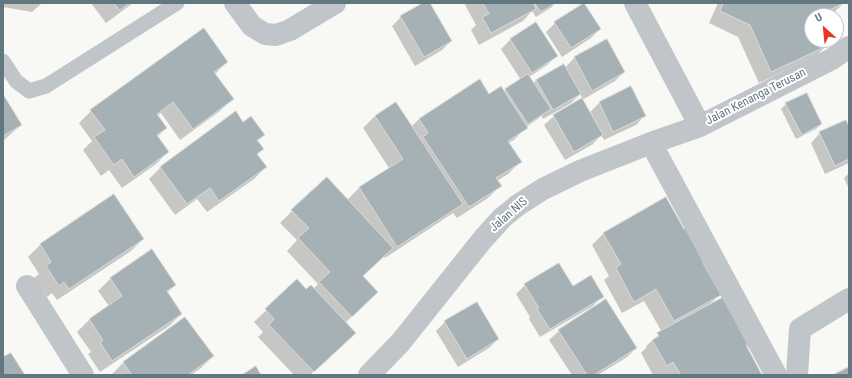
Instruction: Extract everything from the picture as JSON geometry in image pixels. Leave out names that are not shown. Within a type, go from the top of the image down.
[{"type":"street","points":[[235,3],[252,26],[265,34],[276,35],[290,30],[335,3]]},
{"type":"street","name":"Jalan Kenanga Terusan","points":[[635,3],[700,126],[832,59],[849,47]]},
{"type":"street","name":"Jalan NIS","points":[[369,375],[400,343],[483,239],[502,218],[518,205],[543,189],[580,171],[651,143],[700,126]]},
{"type":"street","points":[[651,143],[776,375]]},
{"type":"street","points":[[27,286],[83,375]]},
{"type":"street","points":[[797,375],[800,330],[849,298]]},
{"type":"lane","points":[[3,61],[16,81],[29,91],[46,86],[177,3]]},
{"type":"building","points":[[114,3],[130,3],[120,10]]},
{"type":"building","points":[[423,3],[430,3],[452,41],[424,57],[400,16]]},
{"type":"building","points":[[483,3],[533,3],[536,9],[491,33],[482,17],[489,14]]},
{"type":"building","points":[[535,3],[556,3],[541,12]]},
{"type":"building","points":[[584,3],[601,29],[571,48],[554,22]]},
{"type":"building","points":[[724,3],[844,3],[834,8],[804,8],[804,48],[823,48],[771,72],[750,25],[720,11]]},
{"type":"building","points":[[536,22],[558,56],[532,73],[510,39]]},
{"type":"building","points":[[204,28],[228,62],[214,72],[234,99],[193,129],[173,102],[157,114],[167,128],[157,135],[169,152],[134,177],[122,159],[114,165],[94,137],[105,130],[90,110]]},
{"type":"building","points":[[607,39],[625,72],[592,91],[574,57]]},
{"type":"building","points":[[564,64],[581,94],[553,110],[536,80]]},
{"type":"building","points":[[528,74],[551,109],[528,124],[505,89]]},
{"type":"building","points":[[480,79],[489,94],[501,86],[528,128],[508,141],[522,162],[496,178],[502,186],[469,207],[423,137],[428,133],[419,119]]},
{"type":"building","points":[[631,86],[646,116],[613,132],[599,102]]},
{"type":"building","points":[[807,93],[822,124],[802,135],[785,103]]},
{"type":"building","points":[[3,94],[22,125],[3,136]]},
{"type":"building","points":[[582,98],[603,135],[574,152],[553,115]]},
{"type":"building","points":[[396,102],[463,204],[397,247],[359,187],[403,159],[375,116]]},
{"type":"building","points":[[236,111],[243,122],[251,116],[265,135],[257,140],[264,149],[257,154],[267,167],[219,201],[210,188],[187,204],[160,167]]},
{"type":"building","points":[[846,120],[849,126],[849,159],[835,166],[819,132]]},
{"type":"building","points":[[327,177],[393,248],[363,276],[378,292],[352,317],[319,282],[330,272],[298,238],[309,228],[291,210]]},
{"type":"building","points":[[114,194],[144,239],[69,289],[64,282],[59,286],[46,266],[51,262],[40,244]]},
{"type":"building","points":[[666,197],[684,229],[690,226],[709,259],[703,263],[721,295],[674,321],[656,289],[634,302],[616,268],[621,264],[603,233]]},
{"type":"building","points":[[152,249],[176,285],[167,291],[182,314],[112,361],[100,342],[103,340],[89,319],[122,296],[110,278]]},
{"type":"building","points":[[559,263],[573,286],[591,275],[604,297],[550,329],[537,309],[539,308],[524,284]]},
{"type":"building","points":[[297,279],[306,289],[311,285],[356,333],[314,372],[269,325],[274,319],[265,309]]},
{"type":"building","points":[[731,293],[756,340],[746,345],[762,375],[681,375],[673,362],[667,366],[652,340],[659,336],[657,333]]},
{"type":"building","points":[[606,299],[637,348],[594,375],[587,375],[558,330]]},
{"type":"building","points":[[477,302],[499,339],[467,359],[444,321]]},
{"type":"building","points":[[185,317],[214,356],[188,375],[131,375],[123,362]]},
{"type":"building","points":[[11,353],[25,375],[3,375],[3,357]]},
{"type":"building","points":[[256,366],[261,375],[242,375]]},
{"type":"building","points":[[849,367],[849,375],[835,374]]}]
